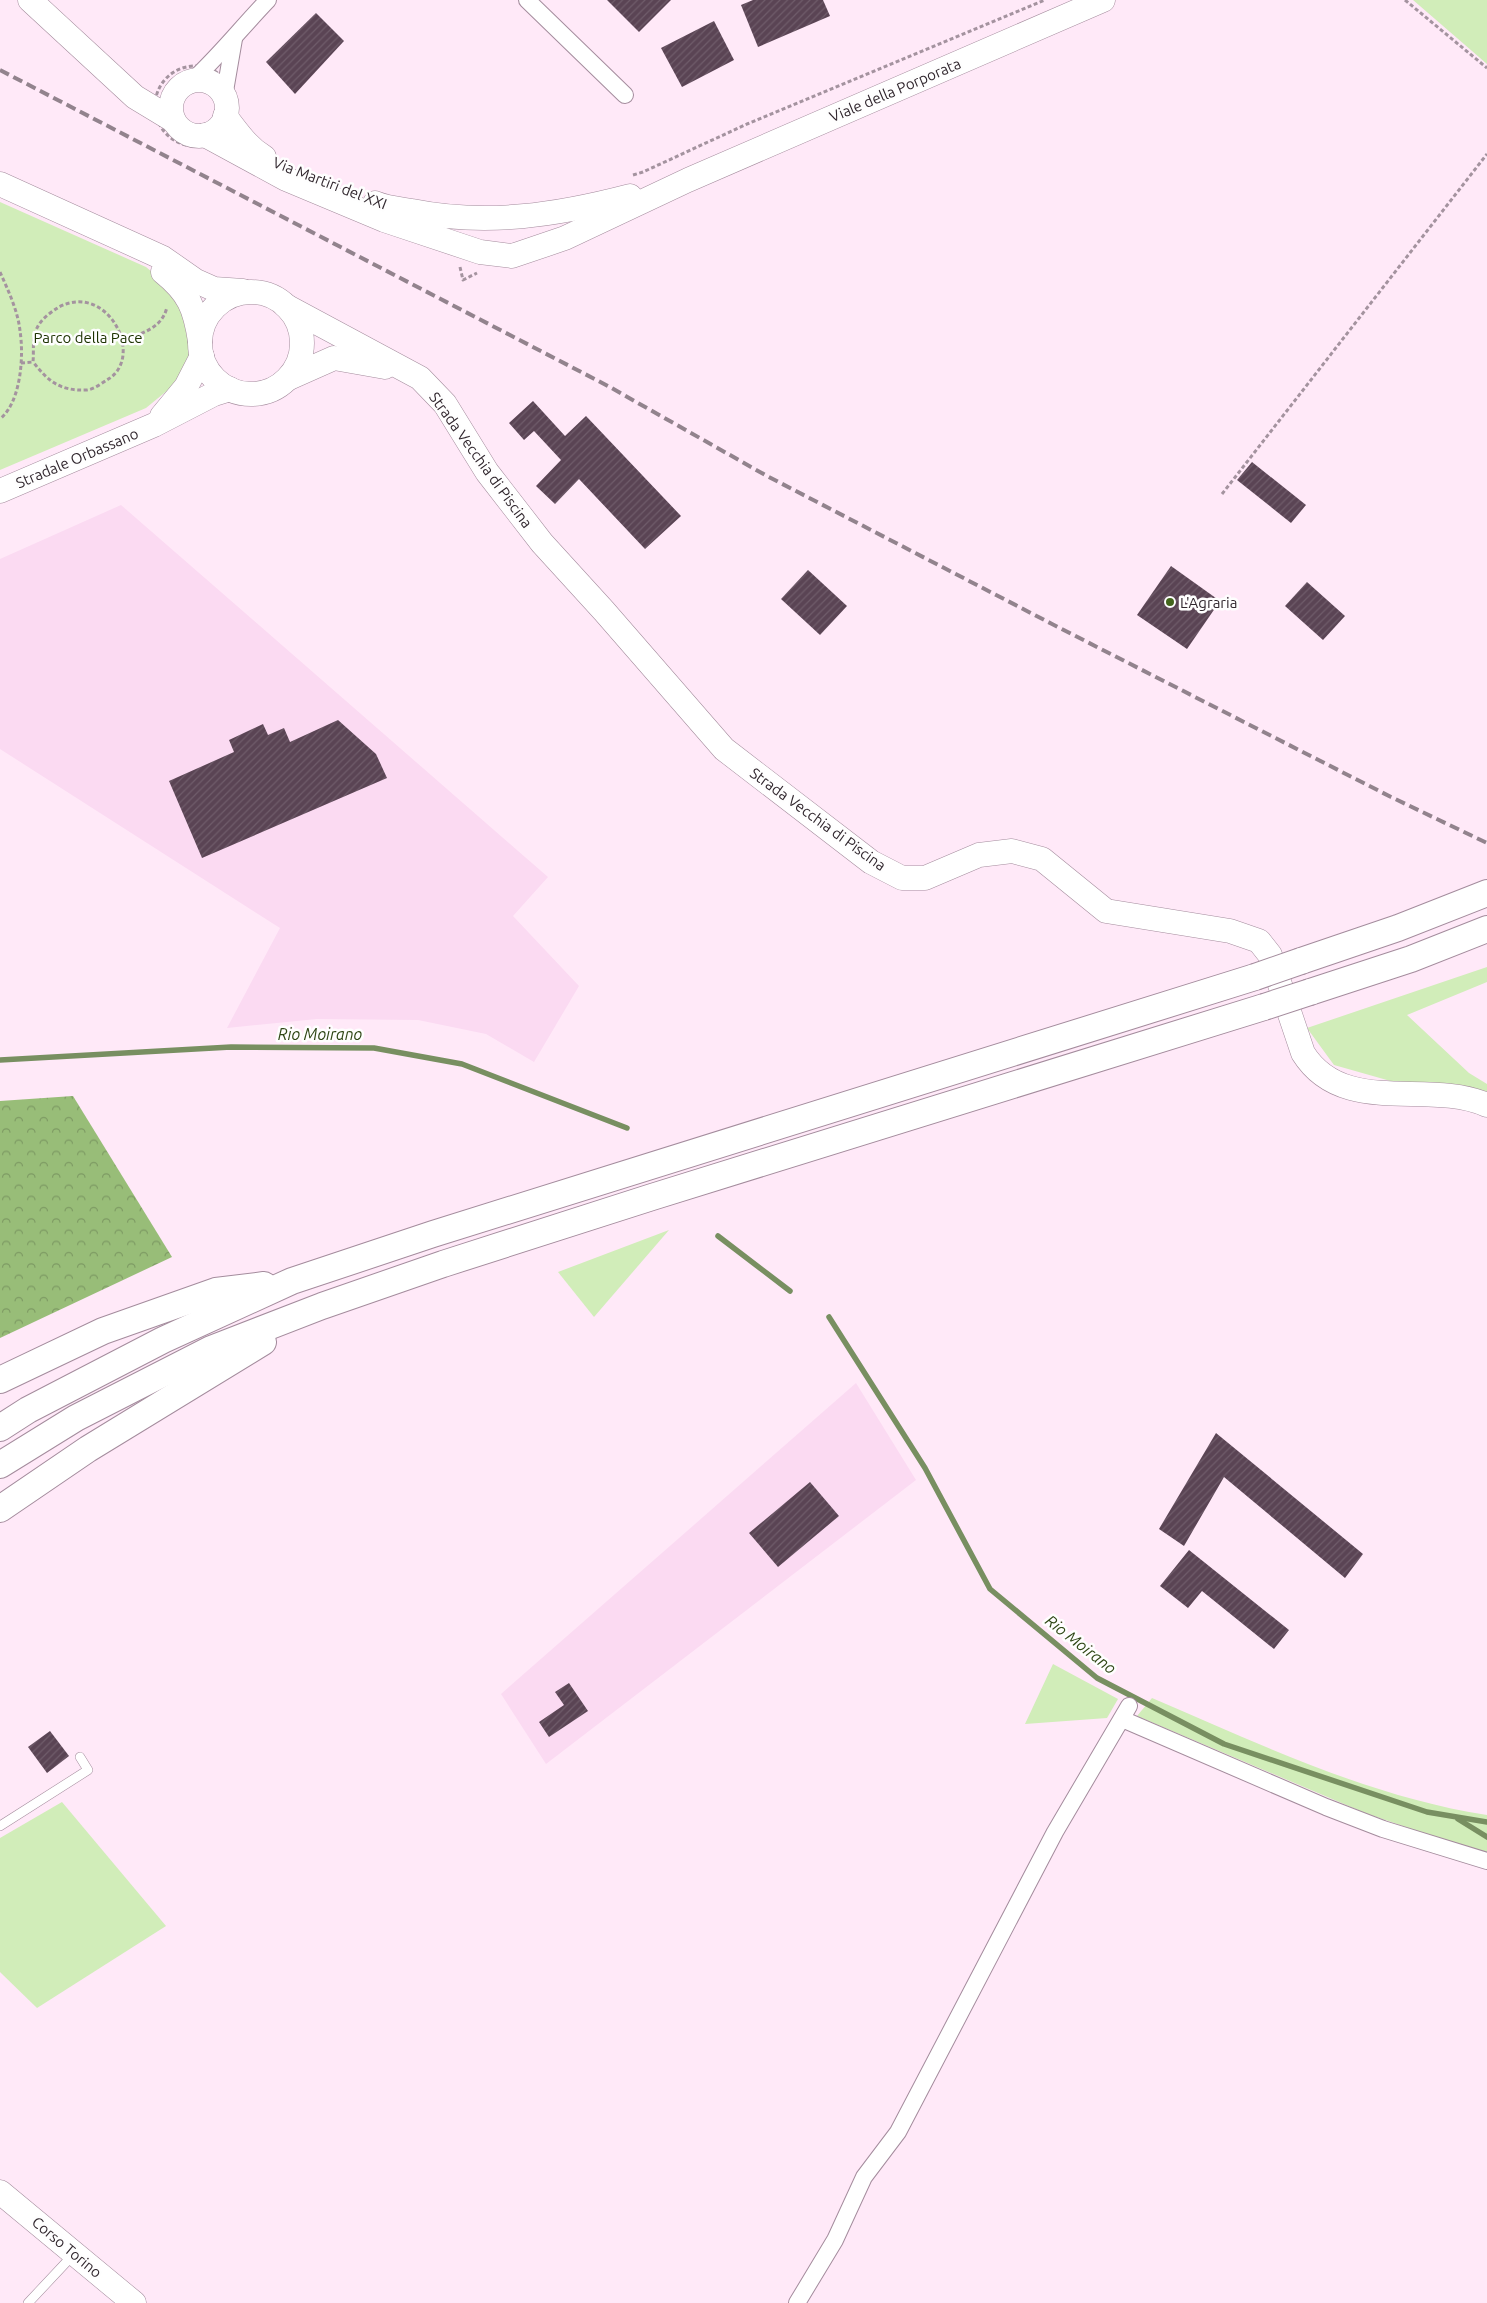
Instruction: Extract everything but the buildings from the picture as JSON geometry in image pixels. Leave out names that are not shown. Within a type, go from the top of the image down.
[{"type":"main road","points":[[0,1428],[28,1410],[163,1340],[292,1281],[433,1234],[1255,977],[1398,928],[1487,893]]},
{"type":"main road","points":[[0,1465],[76,1418],[211,1349],[322,1306],[443,1264],[643,1200],[1264,1007],[1411,959],[1487,929]]},
{"type":"main road","points":[[0,1380],[103,1331],[216,1291],[292,1281]]},
{"type":"main road","points":[[0,1509],[88,1449],[322,1306]]},
{"type":"street","points":[[30,0],[135,97],[173,120],[187,133],[205,135],[286,179],[384,220],[480,252],[512,256],[566,238],[688,180]]},
{"type":"street","points":[[173,120],[171,111],[183,88],[234,39],[268,0]]},
{"type":"street","points":[[527,0],[625,95]]},
{"type":"street","name":"Viale della Porporata","points":[[688,180],[1103,0]]},
{"type":"street","points":[[205,135],[218,128],[229,109],[234,39]]},
{"type":"street","points":[[119,82],[183,88],[208,82],[220,90],[229,109]]},
{"type":"street","name":"Via Martiri del XXI","points":[[229,109],[242,140],[255,152],[273,162],[380,205],[445,218],[479,220],[549,213],[602,203],[688,180]]},
{"type":"street","points":[[0,184],[163,258],[196,281],[214,289],[255,292],[272,296],[286,306],[420,378]]},
{"type":"street","points":[[81,220],[157,267],[184,291],[196,313],[201,349],[208,370],[230,390],[245,394],[260,394],[274,389],[288,378],[298,365],[302,350],[302,334],[296,318],[286,306]]},
{"type":"street","points":[[201,349],[203,326],[211,312],[223,300],[238,293],[255,292]]},
{"type":"street","name":"Stradale Orbassano","points":[[154,425],[186,388],[201,349]]},
{"type":"street","points":[[288,378],[334,358],[375,364],[420,378]]},
{"type":"street","name":"Strada Vecchia di Piscina","points":[[420,378],[445,404],[487,472],[542,543],[724,749],[871,862],[902,878],[925,878],[979,855],[1012,851],[1042,860],[1106,911],[1230,931],[1259,941],[1270,955],[1303,1053],[1310,1064],[1321,1074],[1337,1084],[1358,1091],[1454,1095],[1487,1105]]},
{"type":"street","name":"Stradale Orbassano","points":[[0,491],[154,425],[214,394],[230,390]]},
{"type":"street","points":[[798,2303],[835,2240],[864,2177],[898,2132],[1055,1832],[1125,1712],[1326,1807],[1383,1829],[1487,1862]]},
{"type":"street","name":"Corso Torino","points":[[0,2192],[134,2303]]},
{"type":"lane","points":[[0,1826],[88,1770],[80,1757]]},
{"type":"lane","points":[[28,2303],[75,2253]]},
{"type":"path","points":[[625,177],[643,172],[756,120],[1045,0]]},
{"type":"path","points":[[1405,0],[1487,68]]},
{"type":"path","points":[[1222,494],[1487,154]]},
{"type":"path","points":[[0,272],[20,330],[21,363],[13,402],[0,419]]},
{"type":"path","points":[[123,341],[152,330],[165,314],[174,281]]},
{"type":"path","points":[[88,302],[102,308],[119,331],[123,341],[122,358],[116,373],[92,390],[70,391],[46,379],[33,362],[36,328],[51,312],[68,303],[88,302]]},
{"type":"path","points":[[21,363],[33,362]]},
{"type":"shaded area","points":[[121,505],[548,877],[513,916],[579,986],[534,1062],[486,1034],[418,1020],[317,1019],[227,1028],[280,928],[0,749],[0,559]]},
{"type":"shaded area","points":[[856,1383],[916,1480],[546,1764],[501,1694]]},
{"type":"green space","points":[[1413,0],[1487,0],[1487,64]]},
{"type":"green space","name":"Parco della Pace","points":[[0,202],[146,267],[177,293],[191,347],[186,367],[174,385],[146,408],[0,470]]},
{"type":"green space","points":[[1487,967],[1487,982],[1407,1015],[1469,1073],[1487,1084],[1487,1093],[1394,1082],[1334,1065],[1307,1028]]},
{"type":"green space","points":[[73,1096],[172,1257],[0,1338],[0,1101]]},
{"type":"green space","points":[[669,1230],[594,1317],[558,1272]]},
{"type":"green space","points":[[1053,1664],[1118,1699],[1107,1718],[1025,1724]]},
{"type":"green space","points":[[1152,1698],[1274,1750],[1358,1782],[1400,1796],[1443,1807],[1487,1815],[1487,1855],[1365,1813],[1137,1716]]},
{"type":"green space","points":[[62,1802],[166,1926],[37,2008],[0,1972],[0,1838]]},
{"type":"waterway","name":"Rio Moirano","points":[[0,1060],[231,1047],[374,1048],[462,1064],[627,1128]]},
{"type":"waterway","name":"Rio Moirano","points":[[718,1236],[790,1291]]},
{"type":"waterway","name":"Rio Moirano","points":[[829,1317],[925,1468],[990,1589],[1097,1678],[1224,1744],[1427,1812],[1487,1822]]},
{"type":"waterway","points":[[1458,1819],[1487,1837]]},
{"type":"railway","points":[[0,70],[608,386],[767,476],[1391,797],[1487,843]]},
{"type":"place","name":"L'Agraria","points":[[1170,602]]}]
